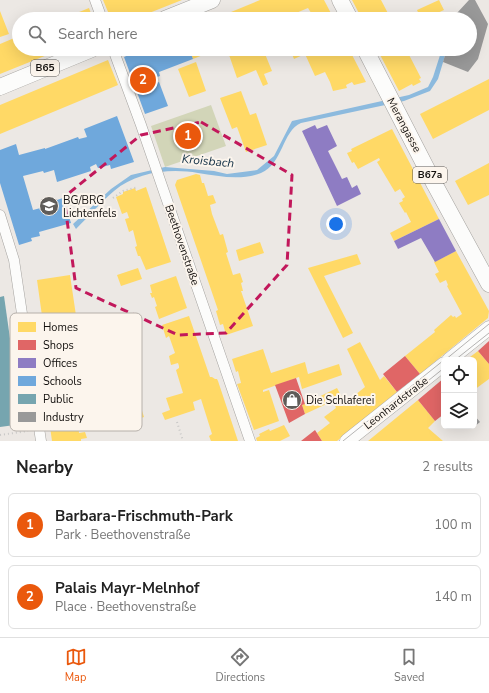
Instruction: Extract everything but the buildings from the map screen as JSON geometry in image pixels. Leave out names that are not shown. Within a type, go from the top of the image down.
[{"type":"main road","points":[[182,12],[212,0]]},
{"type":"main road","points":[[340,0],[346,12]]},
{"type":"main road","name":"B65","points":[[0,87],[75,56]]},
{"type":"main road","name":"Merangasse","points":[[369,56],[489,284]]},
{"type":"main road","points":[[453,357],[489,328]]},
{"type":"main road","name":"Leonhardstraße","points":[[347,441],[441,366]]},
{"type":"street","points":[[94,0],[99,12]]},
{"type":"street","name":"Beethovenstraße","points":[[115,56],[141,125],[250,441]]},
{"type":"street","points":[[0,215],[14,260],[22,313]]},
{"type":"street","points":[[40,431],[41,441]]},
{"type":"path","points":[[113,198],[123,191],[138,187]]},
{"type":"path","points":[[177,422],[184,441]]},
{"type":"path","points":[[0,435],[24,431]]},
{"type":"highlighted area","points":[[201,122],[292,175],[287,265],[226,333],[178,335],[76,288],[64,197],[141,135]]},
{"type":"green space","points":[[211,105],[226,146],[165,167],[151,126]]},
{"type":"water","name":"Kroisbach","points":[[440,56],[445,56],[438,79],[430,91],[404,101],[301,123],[290,133],[274,163],[261,173],[245,177],[230,177],[176,171],[154,173],[132,179],[114,191],[76,229],[73,224],[111,189],[131,175],[165,167],[214,171],[227,174],[257,170],[274,156],[292,121],[409,95],[428,87]]},
{"type":"tram line","points":[[449,357],[489,324]]},
{"type":"tram line","points":[[459,357],[489,333]]},
{"type":"tram line","points":[[343,441],[441,362]]},
{"type":"tram line","points":[[413,393],[441,370]]},
{"type":"place","name":"Palais Mayr-Melnhof","points":[[143,80]]},
{"type":"place","name":"Barbara-Frischmuth-Park","points":[[188,136]]},
{"type":"place","name":"BG/BRG Lichtenfels","points":[[49,206]]},
{"type":"place","name":"Die Schlaferei","points":[[292,400]]}]
